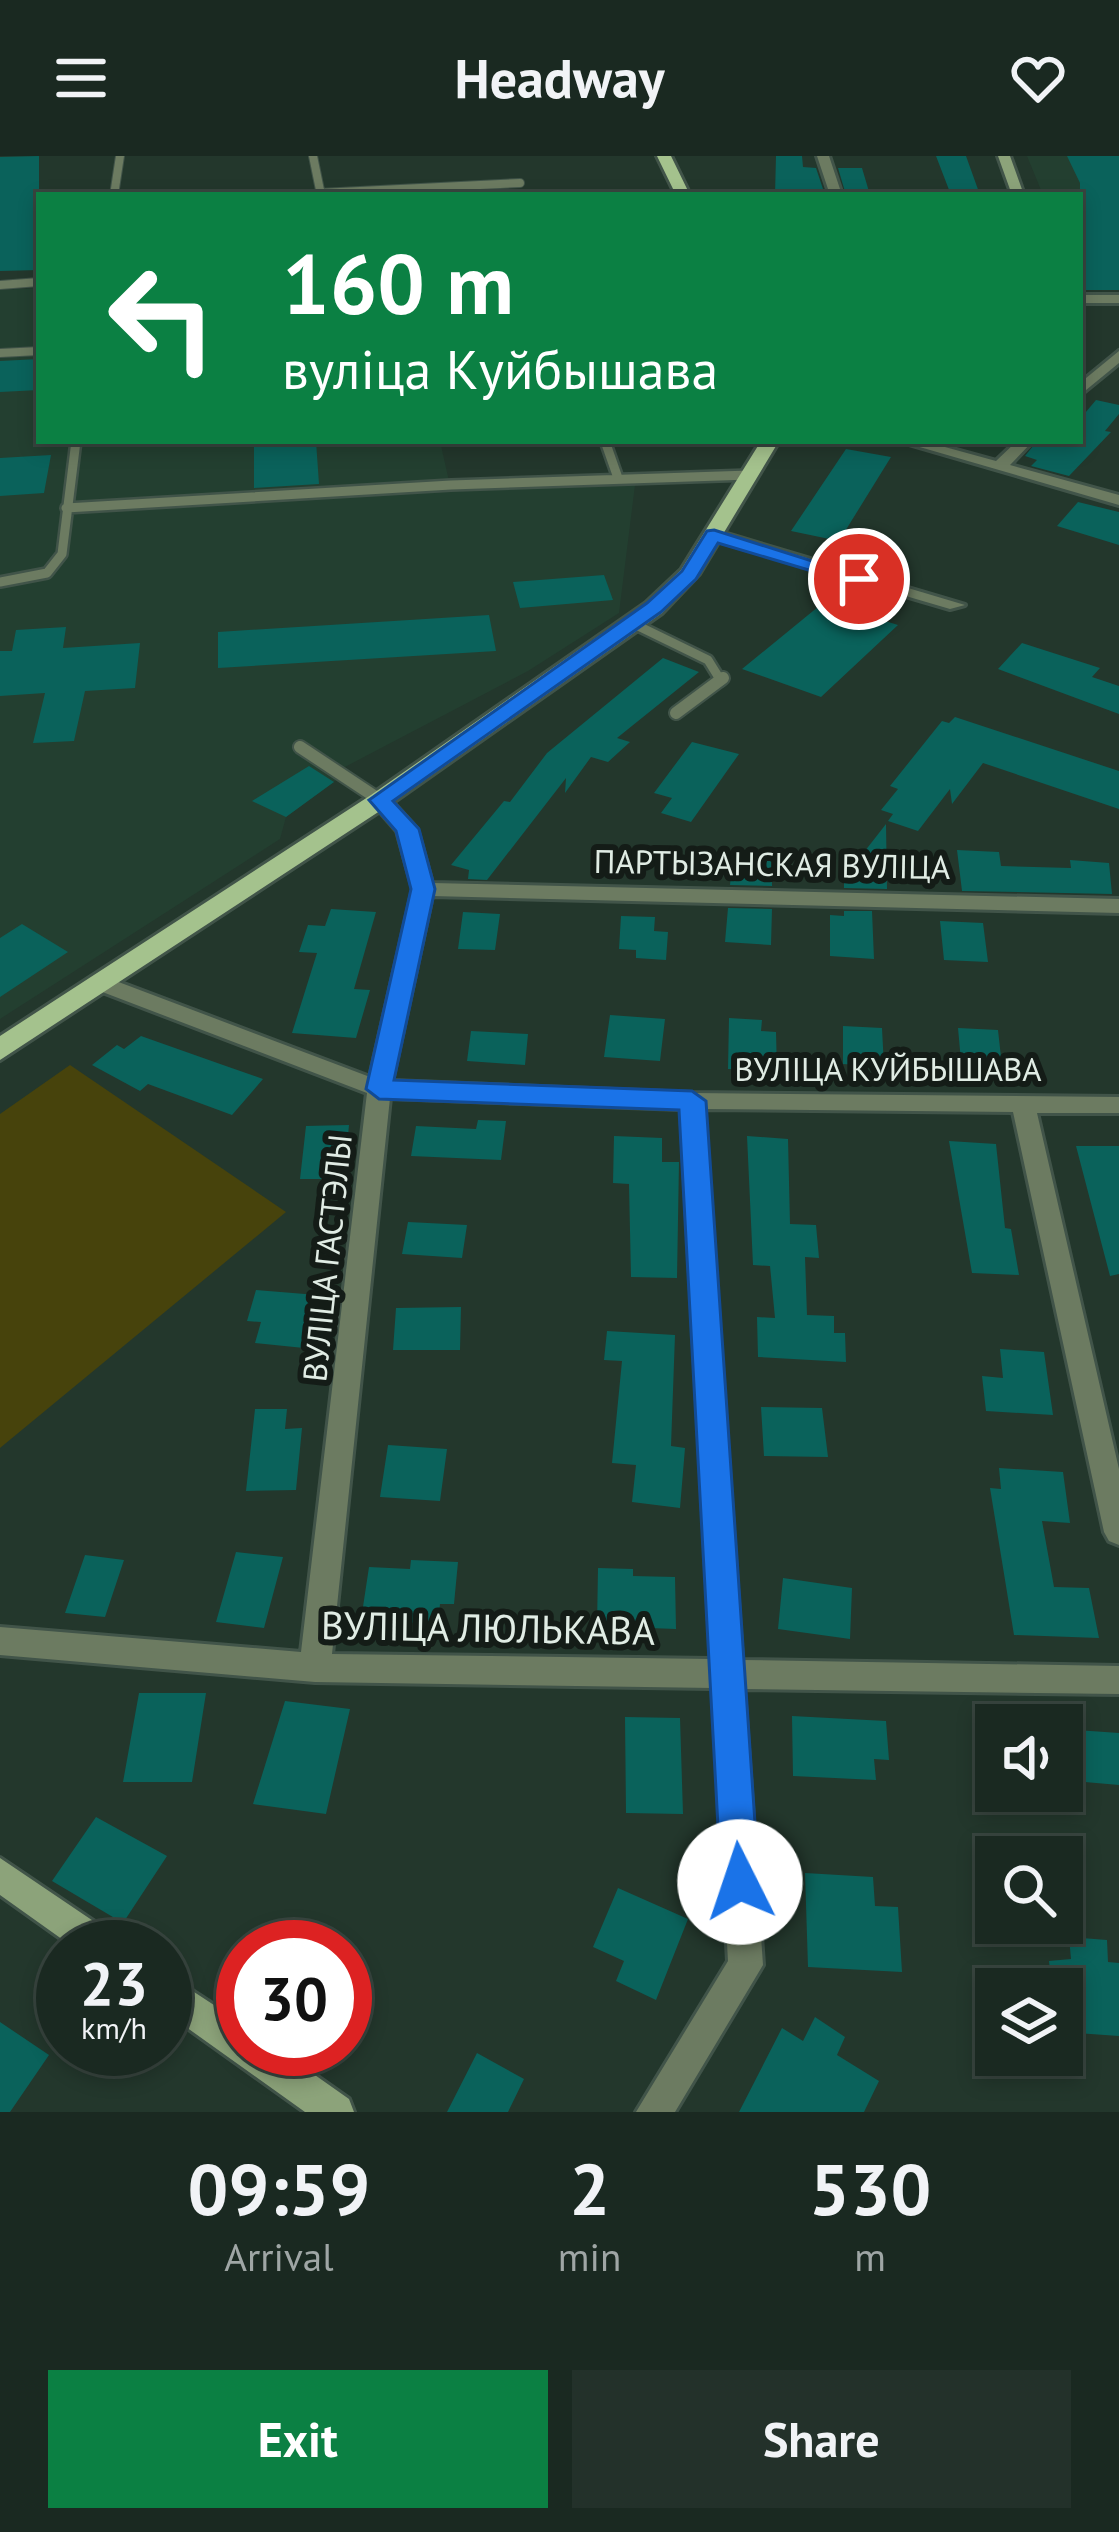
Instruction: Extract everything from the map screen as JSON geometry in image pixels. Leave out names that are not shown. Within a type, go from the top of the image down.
[{"type":"main road","points":[[664,156],[682,192]]},
{"type":"main road","points":[[1004,156],[1017,192]]},
{"type":"main road","points":[[0,1050],[380,800],[632,622],[689,574],[768,444]]},
{"type":"main road","points":[[0,1875],[64,1920]]},
{"type":"main road","points":[[285,2076],[336,2112]]},
{"type":"street","points":[[823,156],[835,192]]},
{"type":"street","points":[[1083,299],[1119,299]]},
{"type":"street","points":[[1083,388],[1119,355]]},
{"type":"street","points":[[918,444],[1119,500]]},
{"type":"street","points":[[1000,465],[1023,444]]},
{"type":"street","points":[[714,535],[956,605]]},
{"type":"street","name":"ВУЛІЦА ГАСТЭЛЫ","points":[[315,1668],[379,1089],[423,889],[407,829],[380,800]]},
{"type":"street","name":"ПАРТЫЗАНСКАЯ ВУЛІЦА","points":[[423,889],[1119,906]]},
{"type":"street","name":"ВУЛІЦА КУЙБЫШАВА","points":[[100,983],[379,1089],[692,1101],[1119,1105]]},
{"type":"street","points":[[654,2112],[746,1965],[692,1101]]},
{"type":"street","points":[[1023,1103],[1119,1532]]},
{"type":"street","name":"ВУЛІЦА ЛЮЛЬКАВА","points":[[0,1641],[315,1668],[1119,1680]]},
{"type":"lane","points":[[114,192],[120,156]]},
{"type":"lane","points":[[314,156],[321,192]]},
{"type":"lane","points":[[357,192],[520,183]]},
{"type":"lane","points":[[0,285],[36,282]]},
{"type":"lane","points":[[0,353],[36,351]]},
{"type":"lane","points":[[0,582],[47,573],[62,554],[76,444]]},
{"type":"lane","points":[[606,444],[618,478]]},
{"type":"lane","points":[[66,508],[750,475]]},
{"type":"lane","points":[[632,622],[707,660],[724,679],[676,713]]},
{"type":"lane","points":[[300,747],[380,800]]},
{"type":"shaded area","points":[[1027,156],[1119,156],[1083,192],[1042,192]]},
{"type":"shaded area","points":[[36,288],[36,444],[441,444],[451,490],[635,485],[619,613],[528,671],[341,769],[339,778],[286,817],[280,839],[0,1019],[0,290]]},
{"type":"shaded area","points":[[70,1065],[286,1212],[0,1448],[0,1114]]},
{"type":"building","points":[[39,156],[36,270],[0,271],[0,157]]},
{"type":"building","points":[[776,156],[802,156],[803,167],[816,168],[824,192],[775,192]]},
{"type":"building","points":[[936,156],[966,156],[979,192],[950,192]]},
{"type":"building","points":[[1067,156],[1119,156],[1119,290],[1083,290],[1080,183]]},
{"type":"building","points":[[838,168],[862,168],[869,192],[845,192]]},
{"type":"building","points":[[36,359],[36,390],[0,392],[0,361]]},
{"type":"building","points":[[1096,400],[1119,405],[1119,414],[1105,431],[1111,432],[1069,476],[1031,466],[1037,460],[1025,456],[1035,444],[1083,444],[1083,415]]},
{"type":"building","points":[[254,444],[316,444],[319,484],[254,488]]},
{"type":"building","points":[[846,449],[891,457],[839,541],[791,531]]},
{"type":"building","points":[[51,455],[44,493],[0,496],[0,458]]},
{"type":"building","points":[[1078,502],[1119,512],[1119,545],[1057,526]]},
{"type":"building","points":[[604,575],[613,600],[520,608],[513,582]]},
{"type":"building","points":[[824,602],[898,625],[821,697],[742,669]]},
{"type":"building","points":[[489,615],[496,651],[218,668],[218,632]]},
{"type":"building","points":[[66,627],[63,648],[140,643],[135,688],[85,691],[74,741],[33,743],[45,693],[0,696],[0,651],[12,651],[16,630]]},
{"type":"building","points":[[1022,643],[1100,668],[1092,677],[1119,686],[1119,714],[998,669]]},
{"type":"building","points":[[663,658],[699,672],[617,738],[630,742],[608,762],[591,757],[565,793],[566,778],[487,880],[468,879],[469,870],[451,865],[504,801],[510,802],[547,753]]},
{"type":"building","points":[[955,717],[1119,771],[1119,809],[983,763],[952,804],[950,789],[918,831],[888,821],[893,814],[881,810],[898,789],[890,786],[942,721],[949,723]]},
{"type":"building","points":[[692,742],[739,754],[691,822],[661,813],[672,798],[654,793]]},
{"type":"building","points":[[309,766],[334,782],[286,817],[252,801]]},
{"type":"building","points":[[886,824],[887,889],[844,888],[844,855],[861,856]]},
{"type":"building","points":[[957,850],[999,852],[1001,866],[1071,868],[1070,860],[1109,863],[1112,894],[962,891]]},
{"type":"building","points":[[733,852],[771,854],[772,886],[730,885]]},
{"type":"building","points":[[728,908],[772,909],[771,945],[725,942]]},
{"type":"building","points":[[331,909],[376,912],[354,989],[370,990],[356,1038],[292,1033],[317,953],[299,952],[308,925],[325,926]]},
{"type":"building","points":[[844,911],[872,911],[874,959],[830,956],[830,915],[844,916]]},
{"type":"building","points":[[463,912],[500,914],[495,950],[458,949]]},
{"type":"building","points":[[621,916],[655,917],[654,931],[668,932],[666,960],[636,958],[636,950],[619,949]]},
{"type":"building","points":[[940,921],[983,923],[988,962],[944,960]]},
{"type":"building","points":[[22,924],[68,952],[0,997],[0,938]]},
{"type":"building","points":[[610,1015],[665,1019],[660,1061],[604,1057]]},
{"type":"building","points":[[729,1018],[762,1020],[761,1031],[776,1032],[777,1072],[728,1069]]},
{"type":"building","points":[[843,1026],[882,1028],[884,1067],[843,1064]]},
{"type":"building","points":[[958,1028],[998,1030],[1003,1075],[962,1072]]},
{"type":"building","points":[[471,1031],[528,1034],[525,1065],[467,1061]]},
{"type":"building","points":[[141,1036],[263,1079],[232,1115],[148,1084],[140,1091],[92,1065],[117,1045],[124,1049]]},
{"type":"building","points":[[478,1120],[506,1121],[501,1160],[411,1156],[416,1126],[476,1129]]},
{"type":"building","points":[[349,1125],[344,1179],[300,1179],[306,1126]]},
{"type":"building","points":[[614,1136],[662,1138],[662,1162],[679,1162],[677,1278],[631,1277],[629,1184],[613,1183]]},
{"type":"building","points":[[747,1136],[788,1139],[790,1224],[816,1225],[819,1258],[805,1257],[807,1315],[834,1316],[834,1333],[845,1333],[846,1362],[758,1357],[757,1317],[775,1318],[770,1266],[753,1265]]},
{"type":"building","points":[[949,1141],[996,1144],[1005,1228],[1011,1229],[1019,1275],[972,1273]]},
{"type":"building","points":[[1076,1146],[1119,1146],[1119,1274],[1110,1276]]},
{"type":"building","points":[[408,1222],[467,1225],[462,1258],[402,1254]]},
{"type":"building","points":[[256,1290],[317,1295],[304,1348],[255,1343],[261,1322],[247,1321]]},
{"type":"building","points":[[461,1307],[460,1350],[393,1350],[396,1308]]},
{"type":"building","points":[[607,1331],[675,1335],[671,1446],[685,1448],[680,1508],[632,1502],[636,1465],[612,1463],[622,1361],[604,1360]]},
{"type":"building","points":[[1000,1349],[1044,1352],[1053,1415],[986,1411],[982,1376],[1003,1378]]},
{"type":"building","points":[[761,1407],[822,1408],[828,1457],[764,1456]]},
{"type":"building","points":[[255,1409],[287,1409],[285,1429],[302,1428],[296,1490],[246,1491]]},
{"type":"building","points":[[388,1445],[447,1449],[440,1501],[380,1497]]},
{"type":"building","points":[[999,1468],[1063,1472],[1070,1523],[1042,1521],[1054,1587],[1089,1588],[1099,1638],[1014,1635],[990,1488],[1001,1489]]},
{"type":"building","points":[[236,1552],[283,1557],[264,1628],[216,1622]]},
{"type":"building","points":[[85,1555],[124,1560],[105,1617],[65,1613]]},
{"type":"building","points":[[411,1560],[458,1562],[454,1604],[440,1604],[438,1624],[361,1620],[369,1567],[410,1569]]},
{"type":"building","points":[[598,1568],[633,1569],[633,1576],[675,1577],[676,1629],[597,1626]]},
{"type":"building","points":[[783,1578],[852,1588],[850,1639],[778,1629]]},
{"type":"building","points":[[139,1693],[206,1693],[192,1782],[123,1782]]},
{"type":"building","points":[[285,1701],[350,1709],[326,1814],[253,1804]]},
{"type":"building","points":[[792,1716],[886,1721],[889,1760],[874,1759],[876,1780],[793,1776]]},
{"type":"building","points":[[625,1717],[680,1718],[683,1814],[626,1813]]},
{"type":"building","points":[[1083,1730],[1119,1733],[1119,1785],[1083,1782]]},
{"type":"building","points":[[96,1817],[167,1856],[125,1920],[52,1881]]},
{"type":"building","points":[[805,1873],[873,1877],[875,1906],[898,1907],[902,1972],[808,1967]]},
{"type":"building","points":[[618,1888],[688,1919],[656,2000],[616,1981],[624,1961],[593,1947]]},
{"type":"building","points":[[1083,1938],[1107,1940],[1108,1962],[1119,1963],[1119,2036],[1083,2033],[1083,1968],[1050,1968],[1049,1961],[1071,1959],[1070,1944],[1083,1944]]},
{"type":"building","points":[[815,2017],[845,2037],[837,2055],[879,2081],[864,2112],[739,2112],[782,2028],[803,2041]]},
{"type":"building","points":[[0,2022],[36,2046],[36,2074],[10,2112],[0,2112]]},
{"type":"building","points":[[477,2053],[524,2079],[508,2112],[447,2112]]},
{"type":"route","points":[[740,1882],[692,1101],[379,1089],[423,889],[407,829],[380,800],[654,608],[689,574],[714,535],[859,579]]}]
